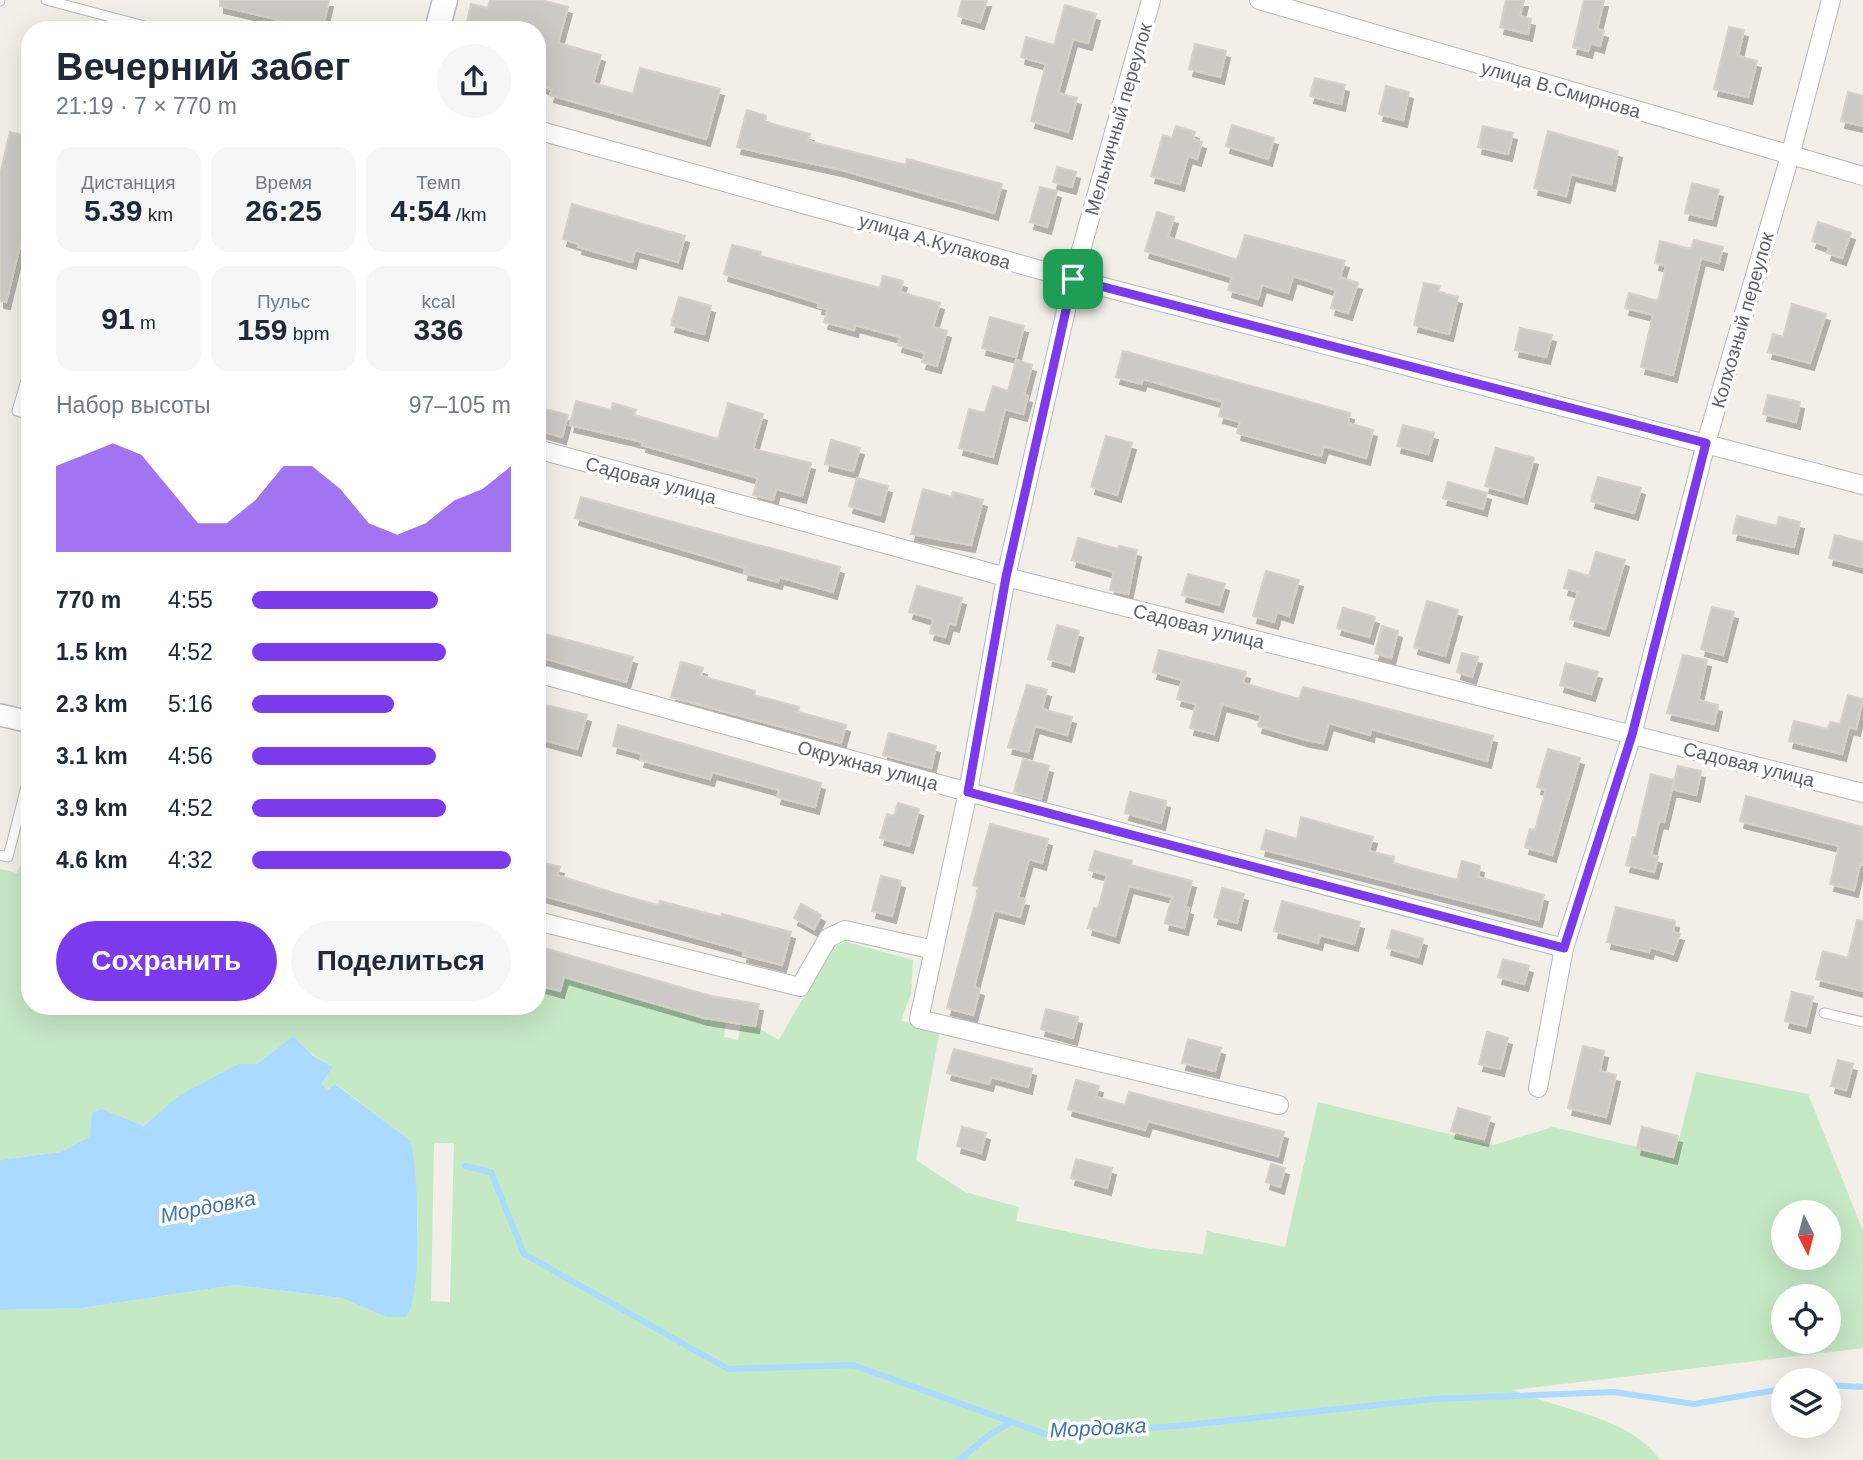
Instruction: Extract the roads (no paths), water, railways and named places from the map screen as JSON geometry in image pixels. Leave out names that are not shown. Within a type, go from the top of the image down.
[{"type":"main road","points":[[439,21],[445,0]]},
{"type":"street","name":"Мельничный переулок","points":[[1151,0],[1073,279],[1006,577],[968,792],[919,1019],[1279,1105]]},
{"type":"street","name":"улица В.Смирнова","points":[[1259,0],[1863,176]]},
{"type":"street","name":"Колхозный переулок","points":[[1538,1088],[1564,948],[1632,735],[1706,443],[1790,156],[1830,0]]},
{"type":"street","name":"улица А.Кулакова","points":[[546,133],[1073,279],[1863,485]]},
{"type":"street","name":"Садовая улица","points":[[546,451],[1006,577],[1863,793]]},
{"type":"street","name":"Окружная улица","points":[[546,675],[968,792],[1564,948]]},
{"type":"street","points":[[0,715],[21,720]]},
{"type":"street","points":[[546,923],[800,987],[828,937],[845,930],[934,950]]},
{"type":"lane","points":[[46,0],[126,21]]},
{"type":"lane","points":[[21,397],[17,411],[21,412]]},
{"type":"lane","points":[[0,855],[8,857],[21,806]]},
{"type":"lane","points":[[1824,1013],[1863,1022]]},
{"type":"water","points":[[293,1036],[312,1055],[333,1067],[322,1083],[327,1091],[335,1084],[411,1141],[416,1178],[418,1232],[415,1285],[406,1317],[386,1317],[342,1298],[235,1285],[82,1308],[0,1310],[0,1160],[61,1152],[89,1137],[92,1113],[101,1109],[143,1126],[180,1095],[238,1064],[257,1064]]},
{"type":"waterway","name":"Мордовка","points":[[465,1166],[491,1172],[524,1254],[728,1369],[853,1365],[1048,1435],[1178,1426],[1434,1399],[1614,1392],[1694,1404],[1771,1391]]},
{"type":"waterway","name":"Мордовка","points":[[1841,1386],[1863,1387]]},
{"type":"waterway","points":[[959,1460],[989,1435],[1012,1422]]}]
